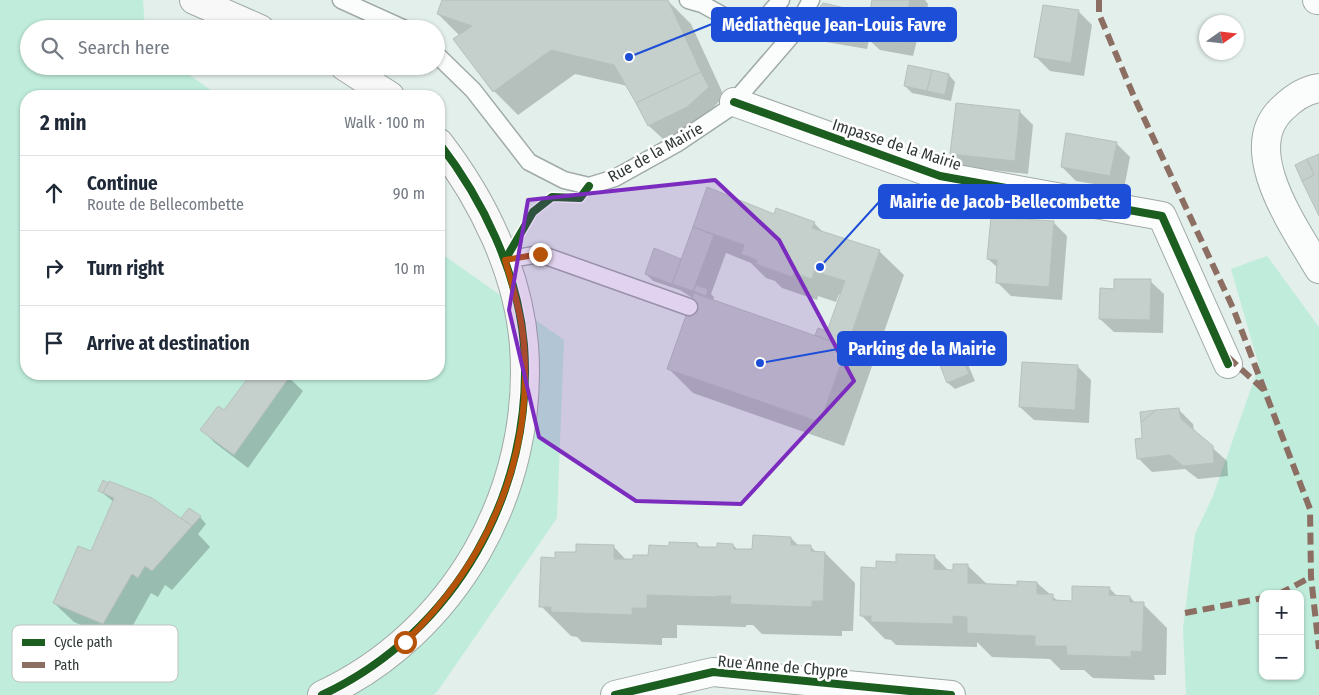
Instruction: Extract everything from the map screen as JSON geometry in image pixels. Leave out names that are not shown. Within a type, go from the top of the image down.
[{"type":"street","points":[[194,0],[240,20]]},
{"type":"street","points":[[358,75],[381,90]]},
{"type":"street","points":[[1319,88],[1292,99],[1272,117],[1267,140],[1266,166],[1279,200],[1319,270]]},
{"type":"street","name":"Impasse de la Mairie","points":[[734,102],[940,176],[1162,216],[1228,364]]},
{"type":"street","points":[[322,695],[361,674],[405,642],[424,624],[465,573],[495,518],[515,457],[521,429],[525,371],[520,317],[505,260],[488,220],[458,168],[445,151]]},
{"type":"street","name":"Rue Anne de Chypre","points":[[615,695],[713,672],[786,687],[951,695]]},
{"type":"lane","points":[[341,0],[385,20]]},
{"type":"lane","points":[[688,0],[702,4],[740,25],[767,16],[781,0]]},
{"type":"lane","name":"Rue de la Mairie","points":[[445,63],[473,90],[530,162],[564,180],[589,186],[615,178],[676,144],[728,109],[792,35],[811,0]]},
{"type":"lane","points":[[505,260],[540,254],[689,307]]},
{"type":"highlighted area","points":[[715,180],[779,240],[854,381],[741,504],[636,501],[539,437],[509,310],[528,200]]},
{"type":"green space","points":[[0,0],[143,0],[144,20],[20,20],[20,75],[190,75],[211,90],[20,90],[20,380],[445,380],[445,256],[564,340],[557,518],[437,692],[433,695],[0,695]]},
{"type":"green space","points":[[1267,256],[1319,327],[1319,695],[1186,695],[1183,628],[1195,534],[1213,496],[1259,366],[1231,269]]},
{"type":"building","points":[[442,0],[668,0],[701,72],[636,103],[614,65],[551,50],[493,92],[453,39],[472,26],[437,14]]},
{"type":"building","points":[[872,0],[910,0],[900,43],[865,37]]},
{"type":"building","points":[[823,3],[845,8],[844,14],[858,18],[854,36],[805,27]]},
{"type":"building","points":[[1043,5],[1079,10],[1071,63],[1034,57]]},
{"type":"building","points":[[908,65],[932,70],[927,91],[904,86]]},
{"type":"building","points":[[932,70],[949,74],[945,95],[927,91]]},
{"type":"building","points":[[701,72],[709,87],[687,107],[648,126],[636,103]]},
{"type":"building","points":[[956,103],[1020,110],[1015,161],[950,154]]},
{"type":"building","points":[[1066,133],[1117,142],[1110,176],[1061,167]]},
{"type":"building","points":[[1319,154],[1319,216],[1302,181],[1314,175],[1307,159]]},
{"type":"building","points":[[1307,159],[1314,175],[1302,181],[1295,165]]},
{"type":"building","points":[[707,187],[774,214],[776,208],[815,222],[812,228],[880,250],[847,347],[815,335],[818,328],[827,331],[845,281],[814,271],[812,279],[794,273],[792,277],[756,264],[757,260],[741,254],[744,245],[693,227]]},
{"type":"building","points":[[991,217],[1054,221],[1049,287],[996,283],[997,260],[987,259]]},
{"type":"building","points":[[693,227],[714,235],[693,291],[672,284]]},
{"type":"building","points":[[654,248],[681,259],[672,284],[645,274]]},
{"type":"building","points":[[1114,279],[1151,279],[1150,320],[1099,319],[1100,288],[1114,289]]},
{"type":"building","points":[[696,285],[708,289],[706,296],[693,291]]},
{"type":"building","points":[[694,293],[847,347],[820,422],[667,369]]},
{"type":"building","points":[[959,351],[969,374],[947,383],[938,360]]},
{"type":"building","points":[[1022,362],[1078,365],[1075,410],[1019,407]]},
{"type":"building","points":[[246,380],[287,380],[234,455],[200,430],[218,406],[224,410]]},
{"type":"building","points":[[1179,408],[1181,419],[1213,446],[1214,463],[1183,466],[1170,455],[1137,459],[1135,439],[1142,438],[1141,422],[1156,410]]},
{"type":"building","points":[[1156,410],[1141,422],[1140,412]]},
{"type":"building","points":[[103,480],[108,483],[103,493],[98,491]]},
{"type":"building","points":[[109,481],[152,498],[192,526],[152,571],[145,566],[138,578],[132,574],[103,624],[53,603],[78,546],[91,551],[114,498],[103,493]]},
{"type":"building","points":[[189,508],[201,516],[192,526],[181,518]]},
{"type":"building","points":[[753,535],[791,537],[791,545],[811,545],[811,551],[825,552],[823,601],[812,601],[812,607],[730,604],[731,596],[647,595],[647,608],[632,608],[632,615],[551,612],[551,607],[539,607],[541,557],[555,558],[555,552],[576,552],[576,544],[614,545],[614,559],[633,559],[633,555],[648,555],[649,545],[669,546],[669,542],[697,543],[697,547],[717,547],[717,543],[733,544],[734,549],[752,549]]},
{"type":"building","points":[[896,554],[935,555],[934,569],[953,570],[953,564],[968,564],[968,583],[1017,585],[1017,581],[1037,582],[1037,594],[1053,594],[1053,600],[1072,601],[1072,586],[1110,587],[1109,595],[1130,596],[1130,602],[1144,602],[1142,652],[1131,651],[1131,657],[1067,655],[1066,646],[1035,646],[1035,636],[967,633],[967,617],[953,616],[953,624],[871,622],[871,616],[860,616],[861,567],[876,568],[876,561],[896,562]]},
{"type":"marked path","points":[[1099,0],[1099,14],[1135,99],[1233,308],[1310,509],[1311,577],[1319,649]]},
{"type":"marked path","points":[[1228,357],[1265,391]]},
{"type":"marked path","points":[[1287,590],[1311,577]]},
{"type":"marked path","points":[[1185,613],[1259,599]]},
{"type":"cycle path","points":[[734,102],[940,176],[1162,216],[1228,364]]},
{"type":"cycle path","points":[[322,695],[369,668],[411,635],[447,596],[477,552],[500,504],[516,453],[524,399],[524,345],[514,291],[506,264],[484,213],[470,188],[445,151]]},
{"type":"cycle path","points":[[505,260],[533,212],[552,197],[580,198],[589,186]]},
{"type":"cycle path","points":[[615,695],[713,672],[951,695]]},
{"type":"place","name":"Médiathèque Jean-Louis Favre","points":[[629,57]]},
{"type":"place","name":"Mairie de Jacob-Bellecombette","points":[[820,267]]},
{"type":"place","name":"Parking de la Mairie","points":[[760,363]]},
{"type":"route","points":[[405,642],[445,600],[465,573],[495,518],[506,490],[521,429],[525,371],[520,317],[505,260],[540,254]]}]
